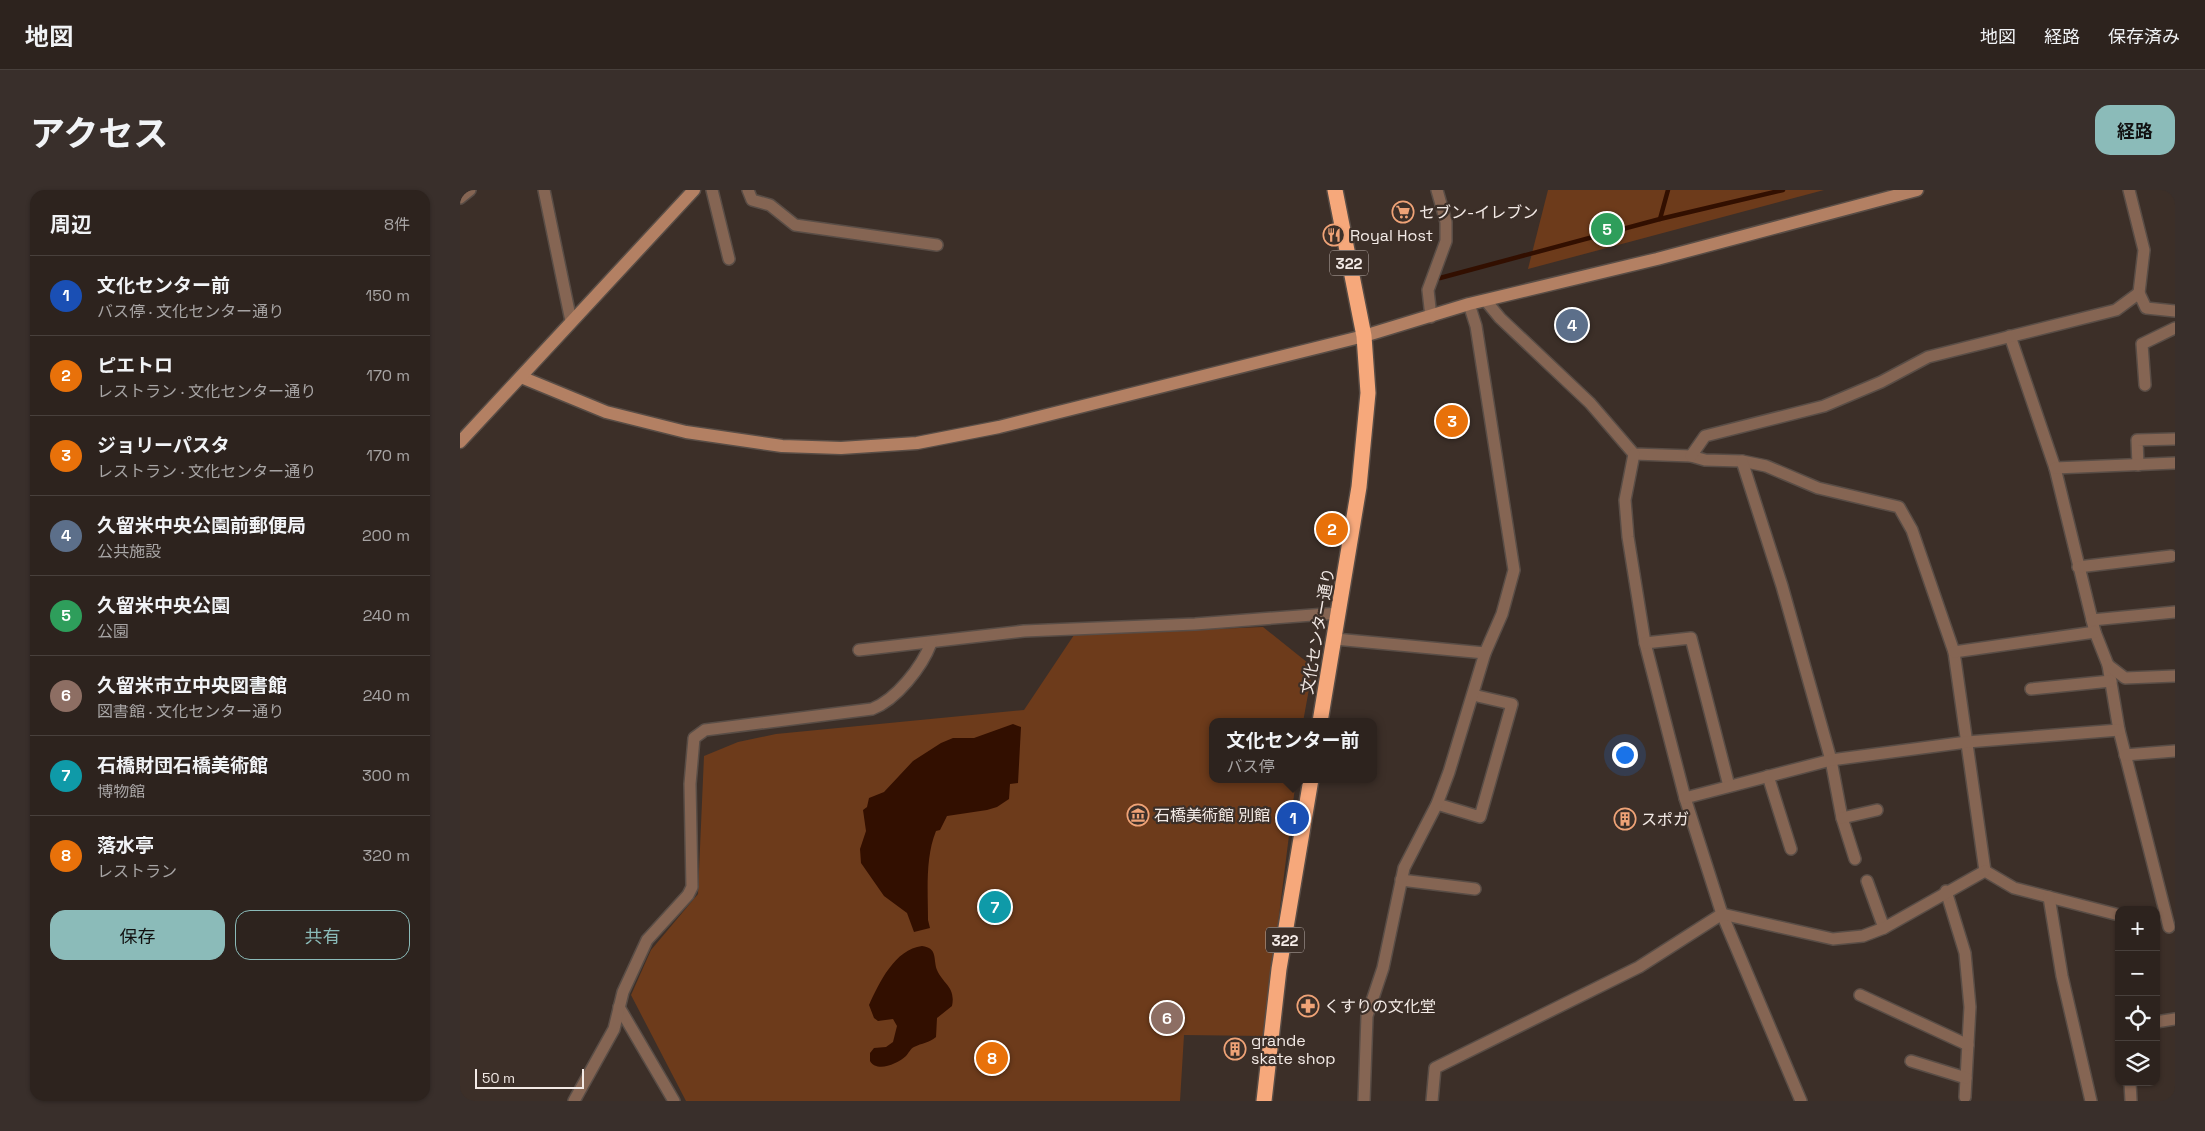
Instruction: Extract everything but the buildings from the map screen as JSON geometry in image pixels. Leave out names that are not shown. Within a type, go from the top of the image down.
[{"type":"highway","name":"文化センター通り","points":[[1321,718],[1335,639],[1366,434],[1368,393],[1364,336],[1335,190]]},
{"type":"highway","name":"322","points":[[1264,1101],[1279,969],[1310,783]]},
{"type":"street","points":[[460,198],[470,190]]},
{"type":"street","points":[[544,190],[571,321]]},
{"type":"street","points":[[460,442],[694,190]]},
{"type":"street","points":[[712,190],[729,259]]},
{"type":"street","points":[[748,190],[752,200],[770,205],[796,225],[937,245]]},
{"type":"street","points":[[1431,317],[1428,290],[1446,241],[1446,222],[1437,190]]},
{"type":"street","points":[[521,377],[606,412],[686,432],[782,446],[841,448],[917,443],[999,427],[1364,336],[1469,304],[1656,259],[1917,190]]},
{"type":"street","points":[[2129,190],[2144,250],[2139,293],[2146,308],[2175,311]]},
{"type":"street","points":[[1691,456],[1705,436],[1824,406],[1882,382],[1928,358],[2116,310],[2139,293]]},
{"type":"street","points":[[1486,301],[1500,318],[1590,403],[1634,454],[1691,456],[1705,460],[1742,461],[1766,466],[1818,488],[1899,507],[1912,530],[1954,652],[1985,871]]},
{"type":"street","points":[[1364,1101],[1367,1016],[1383,968],[1404,868],[1437,804],[1485,653],[1502,614],[1514,570],[1476,326],[1469,304]]},
{"type":"street","points":[[2145,385],[2142,344],[2175,328]]},
{"type":"street","points":[[2010,336],[2054,468],[2095,632],[2108,665],[2119,730],[2172,927]]},
{"type":"street","points":[[2138,465],[2137,440],[2175,439]]},
{"type":"street","points":[[1634,454],[1625,500],[1628,537],[1645,643],[1684,798],[1722,914],[1801,1101]]},
{"type":"street","points":[[1742,461],[1782,586],[1831,760],[1842,818],[1855,859]]},
{"type":"street","points":[[2054,468],[2175,463]]},
{"type":"street","points":[[2078,567],[2171,556]]},
{"type":"street","points":[[2092,620],[2175,612]]},
{"type":"street","points":[[859,650],[1024,631],[1195,624],[1339,613]]},
{"type":"street","points":[[1954,652],[2095,632]]},
{"type":"street","points":[[1645,643],[1691,638],[1729,786]]},
{"type":"street","points":[[1335,639],[1485,653]]},
{"type":"street","points":[[574,1101],[614,1029],[623,992],[646,940],[688,895],[692,887],[690,784],[694,738],[705,730],[872,709],[883,705],[896,695],[927,653],[931,643]]},
{"type":"street","points":[[2108,665],[2126,678],[2175,676]]},
{"type":"street","points":[[2031,689],[2112,681]]},
{"type":"street","points":[[1437,804],[1480,817],[1512,704],[1473,695]]},
{"type":"street","points":[[1684,798],[1831,760],[1967,742],[2119,730]]},
{"type":"street","points":[[2125,754],[2175,752]]},
{"type":"street","points":[[1768,776],[1791,849]]},
{"type":"street","points":[[1842,818],[1877,810]]},
{"type":"street","points":[[1432,1101],[1435,1068],[1639,967],[1722,914],[1833,939],[1863,936],[1884,928],[1946,891],[1985,871]]},
{"type":"street","points":[[1985,871],[2014,888],[2115,914]]},
{"type":"street","points":[[1401,880],[1475,889]]},
{"type":"street","points":[[1867,881],[1884,928]]},
{"type":"street","points":[[1946,891],[1965,953],[1970,1007],[1965,1097]]},
{"type":"street","points":[[2049,897],[2062,976],[2092,1101]]},
{"type":"street","points":[[1860,995],[1968,1045]]},
{"type":"street","points":[[619,1007],[674,1101]]},
{"type":"street","points":[[2160,1021],[2175,1019]]},
{"type":"street","points":[[1911,1061],[1966,1078]]},
{"type":"street","points":[[2130,1086],[2131,1101]]},
{"type":"shaded area","points":[[1548,190],[1824,190],[1528,269]]},
{"type":"shaded area","points":[[1263,627],[1313,667],[1304,718],[1209,718],[1209,783],[1296,783],[1264,1036],[1184,1035],[1180,1101],[686,1101],[631,995],[651,950],[698,894],[704,756],[738,742],[776,734],[1024,710],[1074,635]]},
{"type":"shaded area","points":[[1013,724],[1021,727],[1018,783],[1010,784],[1009,799],[997,807],[947,816],[940,830],[936,831],[930,852],[928,875],[928,920],[930,928],[914,932],[907,913],[884,896],[861,863],[860,849],[866,831],[863,810],[867,807],[869,798],[884,792],[913,761],[941,743],[953,738],[974,738]]},
{"type":"shaded area","points":[[922,946],[931,949],[933,952],[937,970],[951,990],[952,1006],[937,1018],[936,1037],[931,1041],[913,1048],[898,1062],[882,1067],[873,1065],[870,1061],[870,1053],[874,1048],[886,1047],[893,1042],[897,1026],[893,1019],[878,1021],[874,1018],[869,1005],[883,977],[896,960],[912,948]]},
{"type":"waterway","points":[[1660,219],[1668,190]]},
{"type":"waterway","points":[[1440,278],[1660,219],[1783,190]]},
{"type":"place","name":"セブン-イレブン","points":[[1403,212]]},
{"type":"place","name":"久留米中央公園","points":[[1607,229]]},
{"type":"place","name":"Royal Host","points":[[1334,235]]},
{"type":"place","name":"久留米中央公園前郵便局","points":[[1572,325]]},
{"type":"place","name":"ジョリーパスタ","points":[[1452,421]]},
{"type":"place","name":"ピエトロ","points":[[1332,529]]},
{"type":"place","name":"石橋美術館 別館","points":[[1138,815]]},
{"type":"place","name":"文化センター前","points":[[1293,818]]},
{"type":"place","name":"スポガ","points":[[1625,819]]},
{"type":"place","name":"石橋財団石橋美術館","points":[[995,907]]},
{"type":"place","name":"くすりの文化堂","points":[[1308,1006]]},
{"type":"place","name":"久留米市立中央図書館","points":[[1167,1018]]},
{"type":"place","name":"grande skate shop","points":[[1235,1049]]},
{"type":"place","name":"落水亭","points":[[992,1058]]}]
